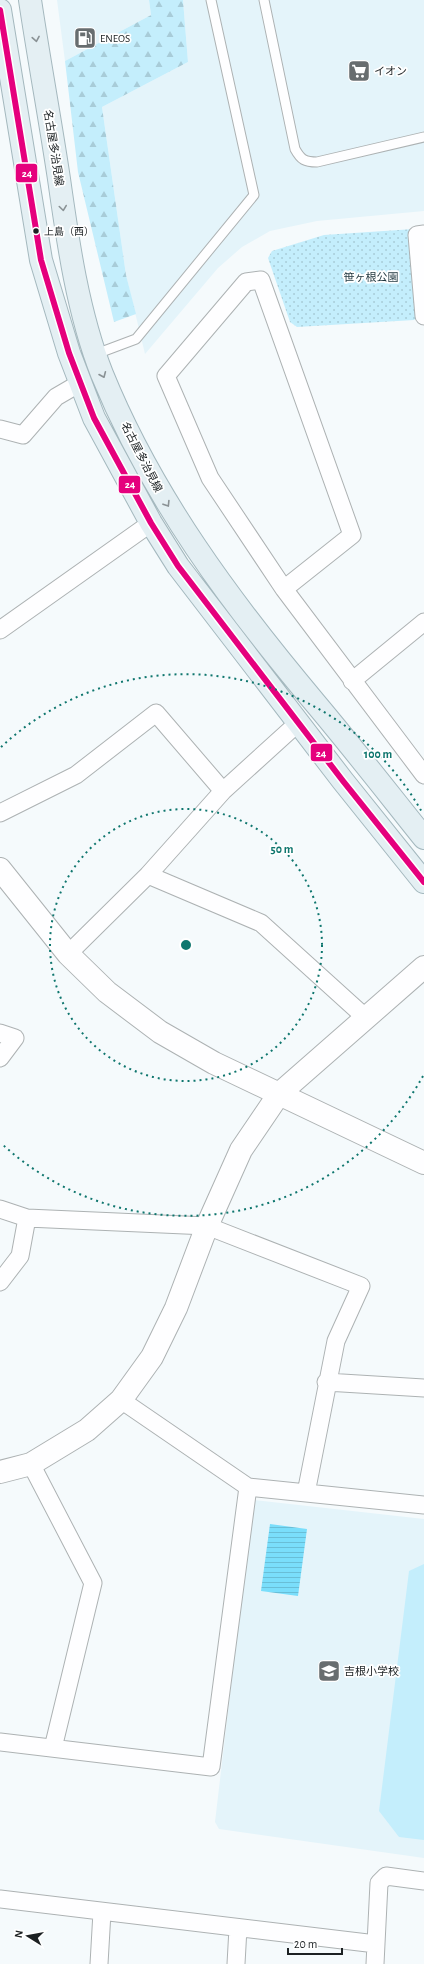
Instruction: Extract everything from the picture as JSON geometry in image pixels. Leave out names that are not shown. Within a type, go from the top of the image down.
[{"type":"main road","name":"名古屋多治見線","points":[[30,0],[66,234],[86,321],[102,374],[128,430],[163,498],[186,534],[266,643],[424,838]]},
{"type":"main road","name":"名古屋多治見線","points":[[0,10],[41,260],[69,354],[94,418],[151,523],[183,572],[344,782],[424,882]]},
{"type":"street","points":[[424,234],[418,235],[424,316]]},
{"type":"street","points":[[284,589],[352,535],[261,280],[246,282],[166,376],[210,478],[284,589],[424,775]]},
{"type":"street","points":[[0,430],[23,435],[56,397],[80,383]]},
{"type":"street","points":[[0,630],[151,523]]},
{"type":"street","points":[[352,681],[424,622]]},
{"type":"street","points":[[0,813],[76,775],[156,713],[223,791]]},
{"type":"street","points":[[68,954],[148,875],[223,791],[299,722]]},
{"type":"street","points":[[0,869],[68,954],[107,992],[160,1032],[214,1062],[424,1163]]},
{"type":"street","points":[[148,875],[260,923],[366,1018]]},
{"type":"street","points":[[0,1472],[31,1464],[87,1430],[121,1400],[152,1357],[176,1308],[207,1226],[242,1150],[279,1094],[424,967]]},
{"type":"street","points":[[0,1033],[15,1038],[0,1058]]},
{"type":"street","points":[[0,1209],[27,1218],[207,1226],[361,1286],[336,1341],[326,1382],[306,1493]]},
{"type":"street","points":[[0,1282],[20,1256],[27,1218]]},
{"type":"street","points":[[326,1382],[424,1388]]},
{"type":"street","points":[[121,1400],[248,1487],[424,1505]]},
{"type":"street","points":[[31,1464],[93,1584],[53,1748]]},
{"type":"street","points":[[0,1742],[211,1767],[248,1487]]},
{"type":"street","points":[[375,1964],[379,1883],[386,1876],[424,1881]]},
{"type":"street","points":[[0,1899],[376,1944]]},
{"type":"street","points":[[99,1964],[102,1912]]},
{"type":"street","points":[[236,1964],[238,1928]]},
{"type":"lane","points":[[96,354],[136,339],[254,195],[211,0]]},
{"type":"lane","points":[[264,0],[295,149],[300,157],[306,162],[317,162],[424,137]]},
{"type":"shaded area","name":"ENEOS","points":[[57,0],[149,0],[151,15],[65,61]]},
{"type":"shaded area","points":[[183,0],[424,0],[424,211],[317,221],[270,231],[242,247],[218,268],[145,354],[126,275],[102,107],[188,62]]},
{"type":"shaded area","name":"吉根小学校","points":[[253,1500],[424,1519],[424,1858],[219,1829],[215,1822]]},
{"type":"green space","points":[[149,0],[183,0],[188,62],[102,107],[126,275],[136,314],[114,322],[78,172],[65,61],[151,15]]},
{"type":"green space","name":"笹ヶ根公園","points":[[414,229],[420,314],[414,320],[297,327],[290,322],[268,258],[272,251],[324,235]]},
{"type":"green space","points":[[424,1564],[424,1840],[399,1837],[379,1811],[409,1571]]},
{"type":"water","points":[[270,1524],[307,1529],[298,1596],[261,1591]]},
{"type":"transit line","name":"24","points":[[0,10],[41,260],[69,353],[94,418],[151,523],[178,566],[343,781],[424,882]]},
{"type":"place","name":"ENEOS","points":[[85,38]]},
{"type":"place","name":"イオン","points":[[359,71]]},
{"type":"place","name":"上島（西）","points":[[36,231]]},
{"type":"place","name":"吉根小学校","points":[[329,1671]]}]
